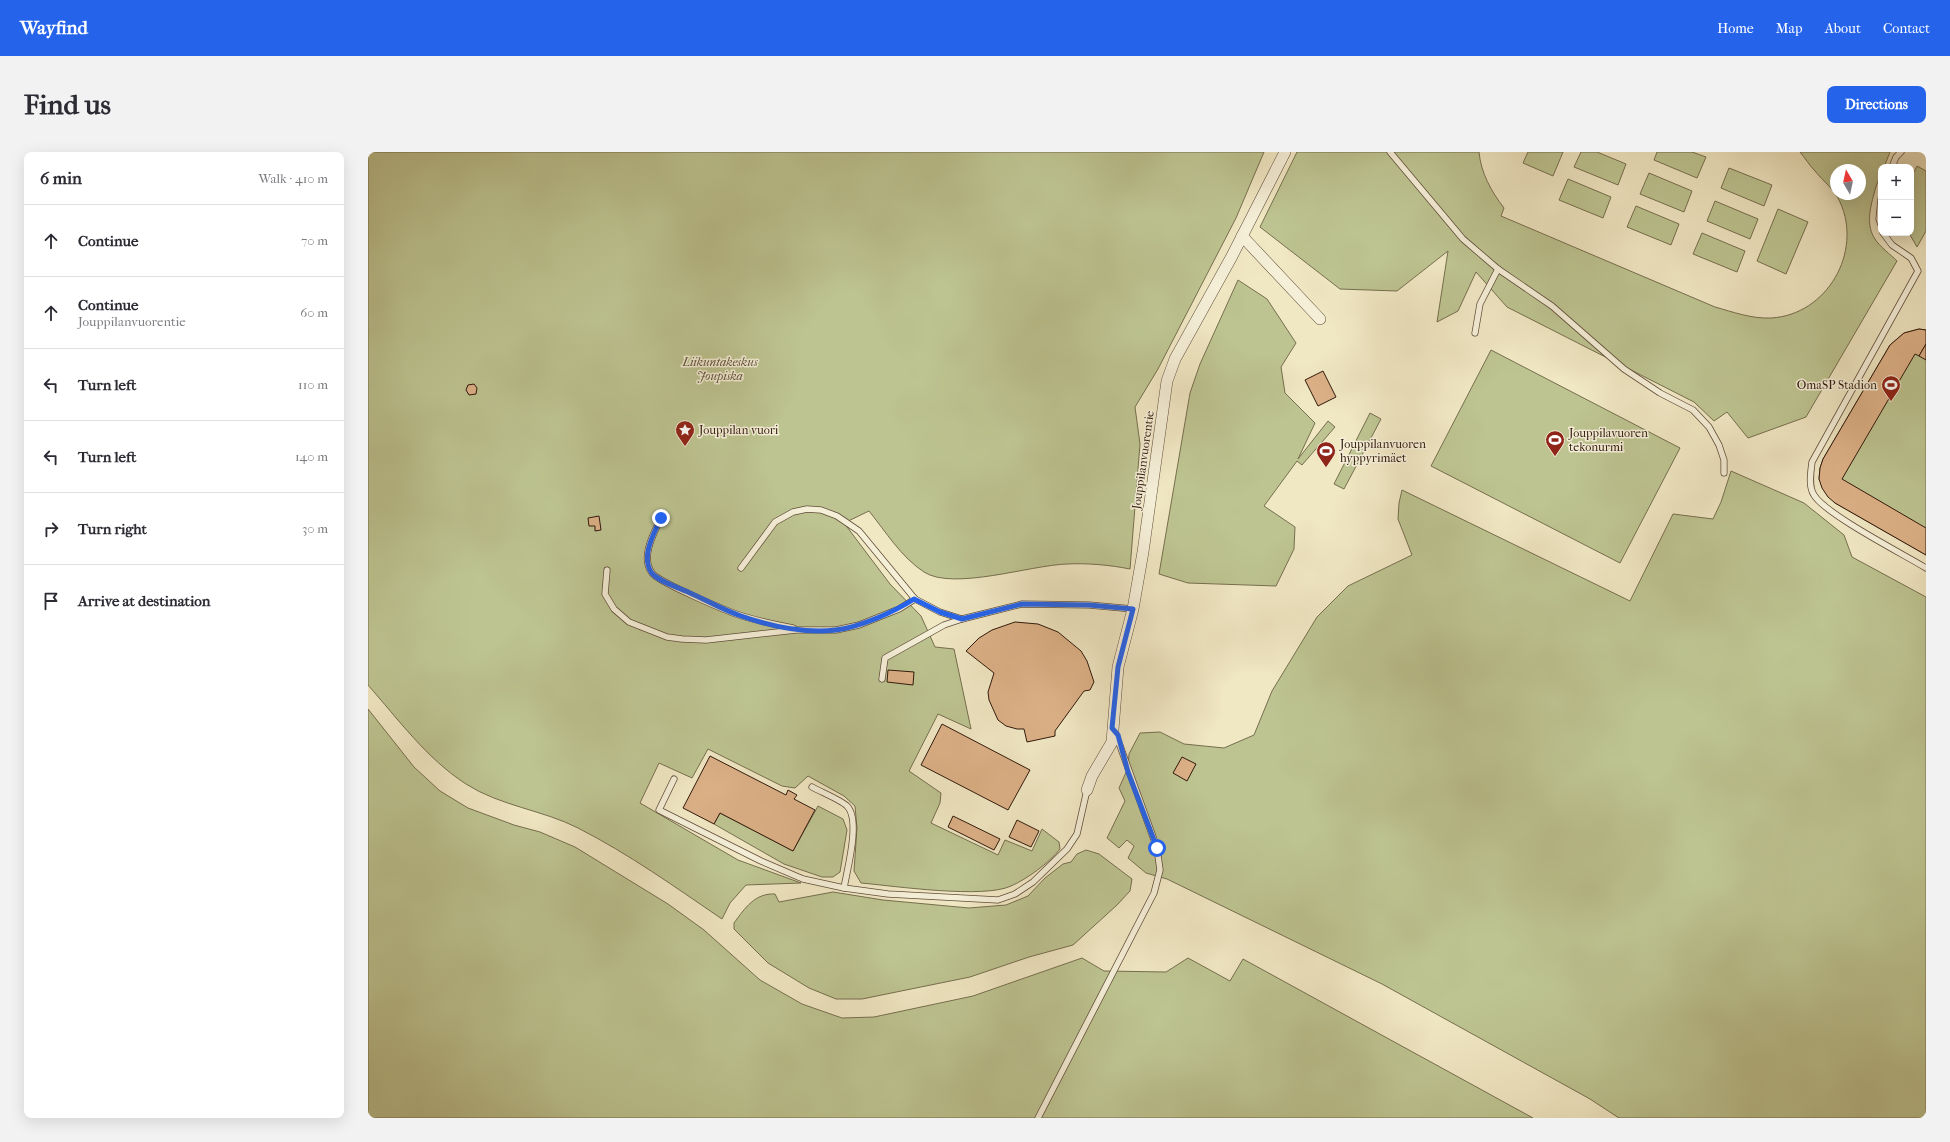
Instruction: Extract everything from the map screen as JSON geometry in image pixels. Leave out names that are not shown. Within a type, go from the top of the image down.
[{"type":"street","name":"Jouppilanvuorentie","points":[[1087,790],[1092,776],[1112,742],[1118,667],[1133,609],[1143,552],[1167,381],[1175,359],[1242,236],[1285,152]]},
{"type":"street","points":[[1242,236],[1320,319]]},
{"type":"lane","points":[[1390,152],[1463,239],[1498,269],[1552,306],[1624,369],[1660,393],[1694,410],[1709,427],[1719,445],[1724,460],[1724,472]]},
{"type":"lane","points":[[1893,164],[1896,157],[1901,152]]},
{"type":"lane","points":[[1885,236],[1892,245],[1911,258],[1918,271],[1812,462],[1810,476],[1813,494],[1833,513],[1926,568]]},
{"type":"lane","points":[[1475,333],[1480,304],[1498,269]]},
{"type":"lane","points":[[741,568],[775,522],[793,512],[821,510],[836,516],[859,531],[914,599],[940,612],[962,619]]},
{"type":"lane","points":[[661,518],[652,537],[647,560],[652,573],[667,583],[740,616],[799,630]]},
{"type":"lane","points":[[607,570],[605,594],[614,609],[629,622],[667,637],[706,640],[799,630],[836,630],[859,625],[899,609],[914,599]]},
{"type":"lane","points":[[882,679],[885,658],[944,625],[962,619],[1022,604],[1067,604],[1133,609]]},
{"type":"lane","points":[[1038,1118],[1154,892],[1159,879],[1160,870],[1157,848],[1128,772],[1118,735],[1112,728]]},
{"type":"lane","points":[[674,779],[659,810],[761,861],[803,879],[844,888],[896,894],[981,900],[998,900],[1015,894],[1033,882],[1067,849],[1077,834],[1087,790]]},
{"type":"lane","points":[[812,787],[847,806],[853,817],[852,837],[844,888]]},
{"type":"green space","name":"Liikuntakeskus Joupiska","points":[[368,152],[1264,152],[1236,218],[1158,369],[1135,407],[1140,444],[1130,569],[1115,566],[1067,564],[1052,565],[993,576],[954,579],[937,577],[924,572],[908,559],[894,544],[869,511],[844,523],[890,584],[921,616],[935,647],[954,649],[971,729],[938,714],[909,771],[941,793],[940,803],[931,823],[998,855],[1005,840],[1032,851],[1042,829],[1059,842],[1060,849],[1050,860],[1024,879],[1011,886],[998,890],[960,892],[861,883],[854,871],[857,828],[855,806],[844,796],[808,776],[795,788],[782,786],[708,749],[692,778],[659,763],[640,803],[738,860],[801,883],[746,885],[730,903],[722,919],[634,860],[597,838],[565,822],[493,798],[466,784],[438,763],[426,751],[368,685]]},
{"type":"green space","points":[[1297,152],[1479,152],[1487,182],[1504,208],[1501,216],[1715,307],[1750,316],[1771,318],[1791,314],[1809,306],[1824,293],[1835,278],[1843,260],[1847,241],[1846,221],[1839,200],[1866,200],[1866,164],[1830,164],[1830,187],[1811,167],[1800,152],[1890,152],[1885,164],[1878,164],[1878,180],[1871,205],[1870,228],[1877,242],[1897,261],[1806,417],[1748,438],[1727,412],[1714,421],[1694,402],[1507,307],[1476,272],[1458,311],[1437,322],[1448,251],[1397,291],[1340,289],[1260,227]]},
{"type":"green space","points":[[1528,152],[1563,152],[1553,176],[1523,163]]},
{"type":"green space","points":[[1581,152],[1597,152],[1626,164],[1618,185],[1574,167]]},
{"type":"green space","points":[[1657,152],[1692,152],[1706,157],[1697,178],[1654,160]]},
{"type":"green space","points":[[1917,166],[1926,171],[1926,231],[1917,247],[1911,236],[1914,236],[1914,172]]},
{"type":"green space","points":[[1729,168],[1772,185],[1764,206],[1721,188]]},
{"type":"green space","points":[[1649,173],[1692,191],[1684,212],[1640,194]]},
{"type":"green space","points":[[1568,179],[1611,197],[1603,218],[1559,200]]},
{"type":"green space","points":[[1715,201],[1758,219],[1750,239],[1707,221]]},
{"type":"green space","points":[[1636,206],[1679,224],[1671,245],[1627,227]]},
{"type":"green space","points":[[1778,209],[1808,222],[1786,274],[1757,261]]},
{"type":"green space","points":[[1702,233],[1745,251],[1737,272],[1693,254]]},
{"type":"green space","points":[[1238,280],[1267,299],[1296,343],[1281,367],[1285,393],[1315,423],[1298,459],[1328,421],[1335,427],[1302,465],[1297,461],[1264,506],[1295,527],[1294,549],[1276,586],[1188,583],[1159,574],[1190,393],[1200,364]]},
{"type":"green space","name":"OmaSP Stadion","points":[[1919,329],[1926,330],[1926,555],[1835,503],[1819,479],[1823,459],[1890,345],[1904,333]]},
{"type":"green space","name":"Jouppilavuoren tekonurmi","points":[[1491,350],[1680,448],[1620,563],[1431,466]]},
{"type":"green space","points":[[1370,413],[1381,419],[1344,489],[1334,484]]},
{"type":"green space","points":[[1731,471],[1804,503],[1844,535],[1852,557],[1926,597],[1926,1118],[1619,1118],[1590,1099],[1382,984],[1167,879],[1146,873],[1128,858],[1134,846],[1127,840],[1119,848],[1107,838],[1125,801],[1119,788],[1128,768],[1129,754],[1140,733],[1160,732],[1184,744],[1224,748],[1254,735],[1272,691],[1317,617],[1348,586],[1412,555],[1398,519],[1402,490],[1630,601],[1673,514],[1713,519],[1721,502]]},
{"type":"green space","points":[[368,709],[414,767],[440,791],[468,808],[514,825],[540,832],[575,847],[668,904],[704,930],[760,980],[802,1004],[842,1018],[874,1017],[973,996],[1082,958],[1104,971],[1166,972],[1188,958],[1230,981],[1243,959],[1533,1118],[368,1118]]},
{"type":"green space","points":[[818,806],[843,819],[847,830],[840,872],[833,877],[822,877],[784,864],[714,824],[720,813],[793,851]]},
{"type":"green space","points":[[1086,850],[1099,854],[1132,879],[1130,891],[1117,905],[1073,945],[1029,957],[970,977],[862,999],[836,999],[809,988],[768,963],[734,929],[734,923],[751,902],[768,894],[775,894],[779,902],[833,892],[883,900],[969,908],[1006,905],[1028,896],[1045,878],[1063,864],[1071,862],[1077,854]]},
{"type":"building","points":[[1919,329],[1926,330],[1926,344],[1919,356],[1915,354],[1842,479],[1926,528],[1926,555],[1835,503],[1828,497],[1822,488],[1819,479],[1823,459],[1890,345],[1904,333]]},
{"type":"building","points":[[1926,344],[1926,360],[1919,356]]},
{"type":"building","points":[[1323,371],[1336,397],[1318,406],[1305,380]]},
{"type":"building","points":[[474,384],[477,388],[476,394],[469,395],[466,390],[468,385]]},
{"type":"building","points":[[599,516],[601,530],[595,531],[595,526],[589,526],[588,518]]},
{"type":"building","points":[[1015,622],[1038,624],[1058,632],[1081,651],[1087,661],[1094,682],[1090,690],[1084,691],[1055,731],[1055,736],[1027,742],[1024,729],[1006,726],[998,720],[989,700],[988,692],[994,673],[966,651],[979,638],[992,630]]},
{"type":"building","points":[[888,670],[914,672],[913,685],[887,682]]},
{"type":"building","points":[[942,724],[1030,770],[1008,810],[921,765]]},
{"type":"building","points":[[710,756],[786,795],[788,790],[797,795],[794,799],[815,810],[793,851],[720,813],[714,824],[683,808]]},
{"type":"building","points":[[1182,757],[1196,764],[1187,781],[1173,773]]},
{"type":"building","points":[[953,816],[1000,839],[994,850],[948,827]]},
{"type":"building","points":[[1017,820],[1039,831],[1031,847],[1009,837]]},
{"type":"place","name":"OmaSP Stadion","points":[[1891,402]]},
{"type":"place","name":"Jouppilan vuori","points":[[685,447]]},
{"type":"place","name":"Jouppilavuoren tekonurmi","points":[[1555,457]]},
{"type":"place","name":"Jouppilanvuoren hyppyrimäet","points":[[1326,468]]},
{"type":"route","points":[[661,518],[652,537],[647,560],[652,573],[667,583],[740,616],[768,624],[799,630],[836,630],[859,625],[899,609],[914,599],[940,612],[962,619],[1022,604],[1089,605],[1133,609],[1118,667],[1112,728],[1118,735],[1128,772],[1157,848]]}]
